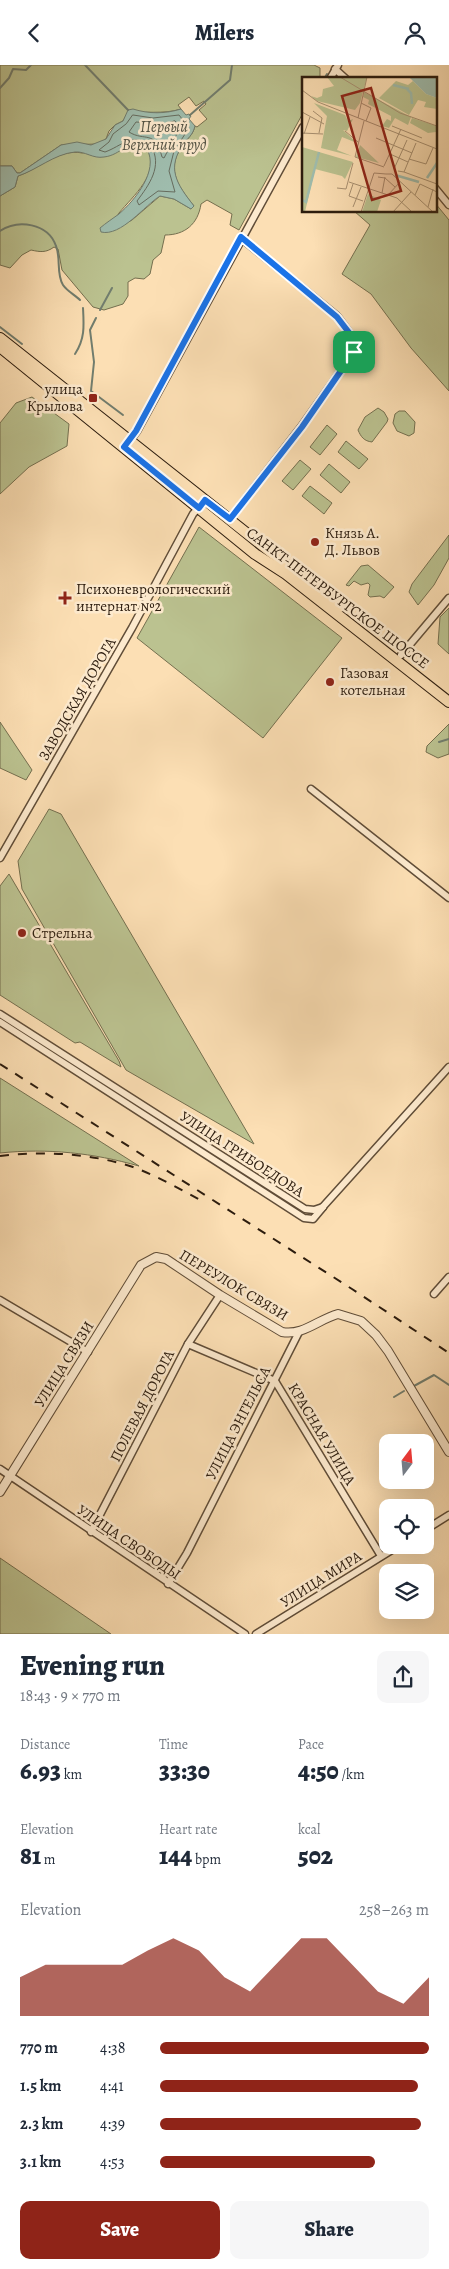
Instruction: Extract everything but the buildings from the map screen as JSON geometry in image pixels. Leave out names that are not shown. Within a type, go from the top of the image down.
[{"type":"main road","name":"САНКТ-ПЕТЕРБУРГСКОЕ ШОССЕ","points":[[0,338],[202,504],[256,554],[286,574],[449,702]]},
{"type":"main road","name":"САНКТ-ПЕТЕРБУРГСКОЕ ШОССЕ","points":[[0,347],[127,444]]},
{"type":"main road","name":"САНКТ-ПЕТЕРБУРГСКОЕ ШОССЕ","points":[[202,504],[230,519],[449,694]]},
{"type":"street","points":[[127,444],[302,129]]},
{"type":"street","points":[[436,189],[449,205]]},
{"type":"street","points":[[230,519],[302,427],[354,352],[357,343],[337,317],[241,237]]},
{"type":"street","name":"ЗАВОДСКАЯ ДОРОГА","points":[[0,858],[202,504]]},
{"type":"street","points":[[401,655],[449,598]]},
{"type":"street","points":[[311,789],[449,898]]},
{"type":"street","name":"УЛИЦА ГРИБОЕДОВА","points":[[0,1014],[305,1209],[314,1210],[323,1207]]},
{"type":"street","name":"УЛИЦА ГРИБОЕДОВА","points":[[0,1022],[304,1218],[313,1219],[323,1207]]},
{"type":"street","points":[[316,1214],[448,1072]]},
{"type":"street","name":"ПЕРЕУЛОК СВЯЗИ","points":[[156,1257],[166,1259],[272,1327],[292,1334],[299,1332]]},
{"type":"street","name":"УЛИЦА СВЯЗИ","points":[[0,1492],[141,1265],[156,1257]]},
{"type":"street","points":[[434,1294],[449,1277]]},
{"type":"street","name":"ПОЛЕВАЯ ДОРОГА","points":[[91,1532],[188,1344],[220,1295]]},
{"type":"street","points":[[0,1300],[88,1353]]},
{"type":"street","points":[[299,1332],[338,1315],[361,1321],[376,1335],[388,1351],[449,1452]]},
{"type":"street","name":"УЛИЦА ЭНГЕЛЬСА","points":[[168,1584],[187,1553],[276,1381],[299,1332]]},
{"type":"street","name":"КРАСНАЯ УЛИЦА","points":[[188,1344],[276,1381],[381,1556]]},
{"type":"street","name":"УЛИЦА СВОБОДЫ","points":[[0,1469],[168,1584],[245,1634]]},
{"type":"street","points":[[434,1524],[449,1515]]},
{"type":"street","name":"УЛИЦА МИРА","points":[[256,1634],[384,1554]]},
{"type":"green space","points":[[0,65],[314,65],[320,68],[320,77],[302,77],[302,115],[239,230],[230,225],[232,214],[207,200],[201,204],[194,223],[179,233],[165,235],[161,253],[153,260],[150,274],[144,279],[135,278],[128,282],[128,296],[123,304],[104,310],[93,307],[62,270],[58,249],[54,247],[43,251],[31,250],[22,255],[10,268],[0,265],[0,196],[15,187],[18,176],[57,156],[74,152],[82,153],[116,148],[141,147],[147,149],[150,158],[148,175],[138,192],[118,215],[111,231],[132,220],[160,196],[174,199],[191,209],[194,206],[178,183],[174,167],[179,151],[195,126],[197,127],[207,119],[199,110],[206,104],[204,101],[196,106],[189,97],[178,105],[181,109],[174,111],[127,114],[123,121],[109,131],[106,139],[98,144],[61,145],[20,173],[17,173],[12,166],[0,166]]},
{"type":"green space","points":[[436,204],[449,220],[449,391],[411,348],[371,294],[342,274],[370,225],[356,213],[436,213]]},
{"type":"green space","points":[[32,397],[69,424],[67,446],[29,467],[0,494],[0,423],[16,403]]},
{"type":"green space","points":[[378,408],[384,412],[388,419],[387,422],[372,442],[367,441],[360,435],[358,430],[365,417]]},
{"type":"green space","points":[[399,411],[405,411],[415,422],[414,433],[409,436],[397,431],[393,423],[395,414]]},
{"type":"green space","points":[[327,425],[337,434],[320,455],[310,447]]},
{"type":"green space","points":[[346,441],[368,459],[359,469],[338,452]]},
{"type":"green space","points":[[300,460],[311,469],[293,490],[282,481]]},
{"type":"green space","points":[[329,464],[350,482],[341,493],[320,475]]},
{"type":"green space","points":[[310,486],[332,503],[324,514],[302,496]]},
{"type":"green space","points":[[199,527],[342,638],[263,738],[137,638]]},
{"type":"green space","points":[[449,535],[449,558],[434,585],[418,605],[409,592],[412,584]]},
{"type":"green space","points":[[368,565],[394,587],[384,598],[380,596],[370,597],[368,595],[370,585],[368,583],[361,585],[354,581],[349,586],[346,585],[361,566]]},
{"type":"green space","points":[[449,608],[449,654],[438,644],[440,617]]},
{"type":"green space","points":[[0,722],[32,770],[26,780],[0,768]]},
{"type":"green space","points":[[449,724],[449,754],[438,758],[426,752],[427,746]]},
{"type":"green space","points":[[49,809],[61,814],[254,1144],[126,1070],[22,889],[18,861]]},
{"type":"green space","name":"Стрельна","points":[[9,874],[121,1067],[80,1042],[75,1043],[0,995],[0,886]]},
{"type":"green space","points":[[0,1078],[139,1166],[105,1158],[53,1151],[0,1153]]},
{"type":"green space","points":[[0,1558],[111,1634],[0,1634]]},
{"type":"water","name":"Первый Верхний пруд","points":[[133,109],[157,113],[181,109],[186,115],[189,114],[191,116],[189,119],[195,126],[179,151],[175,168],[178,183],[194,206],[191,209],[174,199],[160,196],[117,230],[101,232],[100,228],[119,214],[144,185],[148,176],[150,158],[147,149],[140,146],[128,147],[104,157],[96,157],[79,152],[67,153],[18,176],[15,187],[0,196],[0,166],[12,166],[17,173],[20,173],[61,145],[77,142],[91,145],[106,139],[115,125],[123,121],[128,110]]},
{"type":"waterway","points":[[0,88],[9,78],[13,69],[26,70],[31,65]]},
{"type":"waterway","points":[[85,65],[128,110]]},
{"type":"waterway","points":[[190,115],[230,80],[232,65]]},
{"type":"waterway","points":[[0,231],[7,227],[24,224],[32,225],[46,232],[56,246],[61,281],[80,300]]},
{"type":"waterway","points":[[100,310],[112,288]]},
{"type":"waterway","points":[[75,354],[82,338],[84,327],[83,308]]},
{"type":"waterway","points":[[96,318],[90,330],[94,362],[91,391],[123,415]]},
{"type":"waterway","points":[[0,327],[22,344]]},
{"type":"waterway","points":[[439,742],[449,739]]},
{"type":"waterway","points":[[414,1386],[434,1375],[449,1385]]},
{"type":"waterway","points":[[394,1397],[404,1391]]},
{"type":"railway","points":[[0,1064],[449,1353]]},
{"type":"railway","points":[[0,1156],[67,1154],[117,1162],[151,1174],[202,1201]]},
{"type":"place","name":"улица Крылова","points":[[93,398]]},
{"type":"place","name":"Князь А. Д. Львов","points":[[315,542]]},
{"type":"place","name":"Психоневрологический интернат №2","points":[[65,598]]},
{"type":"place","name":"Газовая котельная","points":[[330,682]]},
{"type":"place","name":"Стрельна","points":[[22,933]]},
{"type":"route","points":[[241,237],[337,317],[357,343],[354,352],[332,381],[302,427],[230,519],[205,500],[199,508],[124,447],[136,431],[241,237]]}]
